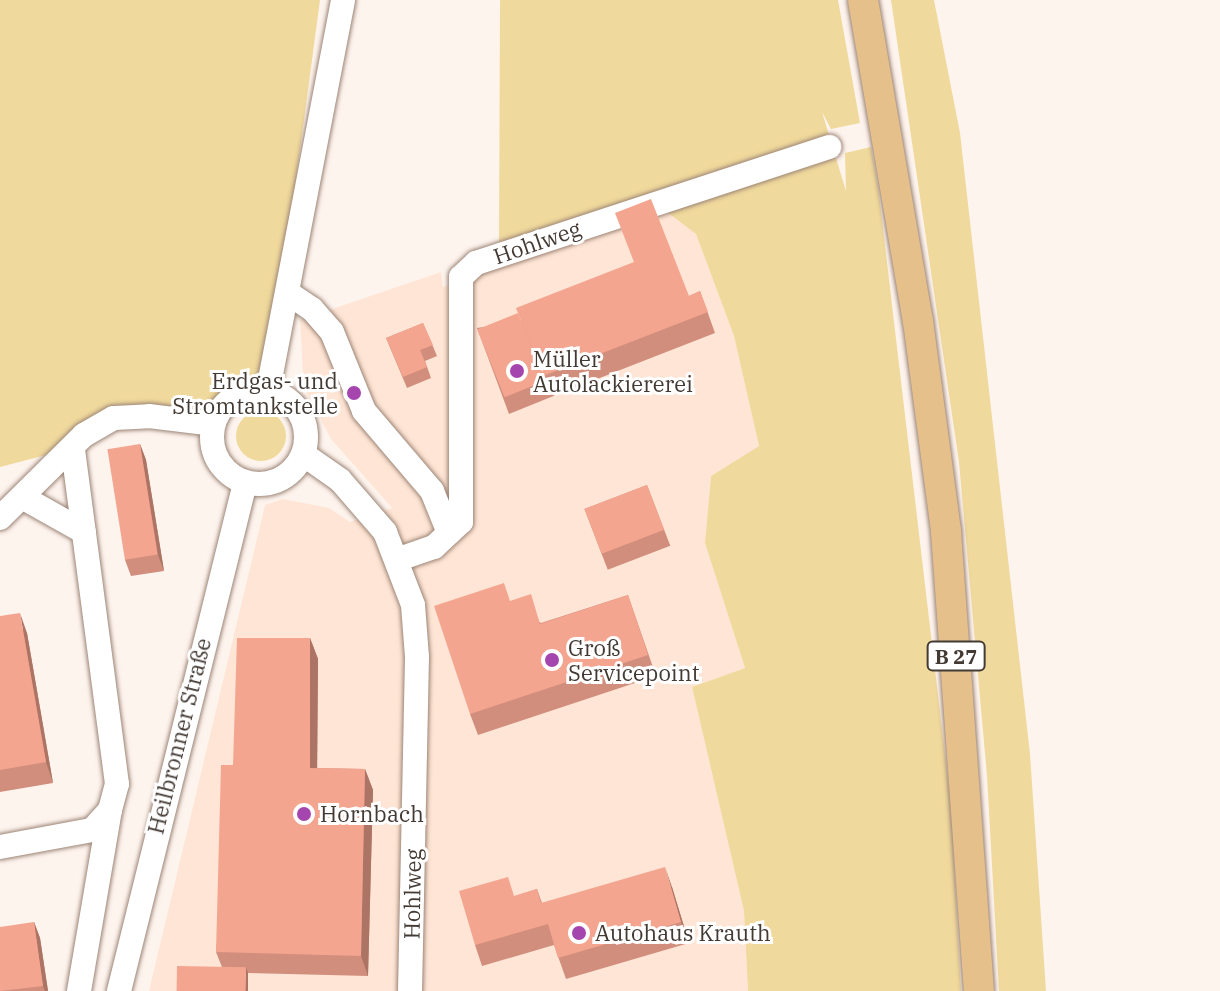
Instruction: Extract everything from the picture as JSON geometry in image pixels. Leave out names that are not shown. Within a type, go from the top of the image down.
[{"type":"main road","name":"B 27","points":[[863,0],[918,321],[946,532],[979,991]]},
{"type":"street","points":[[268,390],[343,0]]},
{"type":"street","name":"Hohlweg","points":[[449,533],[461,522],[461,277],[476,263],[829,147]]},
{"type":"street","points":[[288,293],[312,309],[332,332],[364,411],[432,491],[449,533],[434,547],[399,559]]},
{"type":"street","points":[[254,389],[268,390],[290,402],[304,422],[303,454],[286,476],[259,485],[245,483],[231,476],[214,453],[213,424],[228,400],[254,389]]},
{"type":"street","points":[[0,518],[73,448],[114,418],[149,416],[213,424]]},
{"type":"street","points":[[73,448],[117,784],[79,991]]},
{"type":"street","name":"Hohlweg","points":[[303,454],[340,480],[385,532],[399,559],[413,605],[417,657],[410,991]]},
{"type":"street","name":"Heilbronner Straße","points":[[119,991],[245,483]]},
{"type":"street","points":[[22,497],[84,532]]},
{"type":"street","points":[[0,847],[92,830],[110,810]]},
{"type":"shaded area","points":[[0,0],[320,0],[268,390],[254,389],[228,400],[213,424],[149,416],[73,448],[0,467]]},
{"type":"shaded area","points":[[500,0],[838,0],[860,123],[831,129],[822,112],[846,191],[845,153],[871,147],[878,186],[951,805],[961,991],[748,991],[744,911],[692,687],[745,668],[705,543],[711,476],[759,446],[734,336],[696,234],[654,202],[499,244]]},
{"type":"shaded area","points":[[891,0],[934,0],[960,133],[1030,754],[1046,991],[999,991],[987,776],[959,462]]},
{"type":"shaded area","points":[[674,208],[696,234],[734,336],[759,446],[711,476],[705,543],[745,668],[692,687],[744,911],[748,991],[149,991],[265,505],[283,499],[329,508],[350,522],[392,508],[331,439],[304,387],[300,320],[441,272],[443,287]]},
{"type":"shaded area","points":[[261,411],[279,418],[286,436],[279,454],[261,461],[243,454],[236,436],[243,418]]},
{"type":"building","points":[[651,199],[689,296],[700,291],[708,312],[543,376],[516,308],[634,262],[615,213]]},
{"type":"building","name":"Müller Autolackiererei","points":[[518,313],[545,381],[505,397],[477,329]]},
{"type":"building","points":[[423,323],[433,345],[420,350],[427,367],[403,377],[386,338]]},
{"type":"building","points":[[140,444],[158,555],[125,560],[107,449]]},
{"type":"building","points":[[647,485],[664,530],[602,554],[584,509]]},
{"type":"building","name":"Groß Servicepoint","points":[[504,583],[510,601],[531,594],[540,624],[628,595],[648,655],[470,714],[434,606]]},
{"type":"building","points":[[20,613],[46,762],[0,770],[0,616]]},
{"type":"building","points":[[237,638],[310,638],[310,768],[365,769],[361,956],[216,952],[221,765],[233,765]]},
{"type":"building","points":[[665,867],[681,922],[558,958],[548,924],[475,945],[459,891],[508,877],[514,896],[537,889],[541,903]]},
{"type":"building","points":[[34,922],[43,986],[0,991],[0,927]]},
{"type":"building","points":[[177,966],[246,967],[246,991],[177,991]]},
{"type":"place","name":"Müller Autolackiererei","points":[[517,371]]},
{"type":"place","name":"Erdgas- und Stromtankstelle","points":[[354,393]]},
{"type":"place","name":"Groß Servicepoint","points":[[552,660]]},
{"type":"place","name":"Hornbach","points":[[304,814]]},
{"type":"place","name":"Autohaus Krauth","points":[[579,933]]}]
